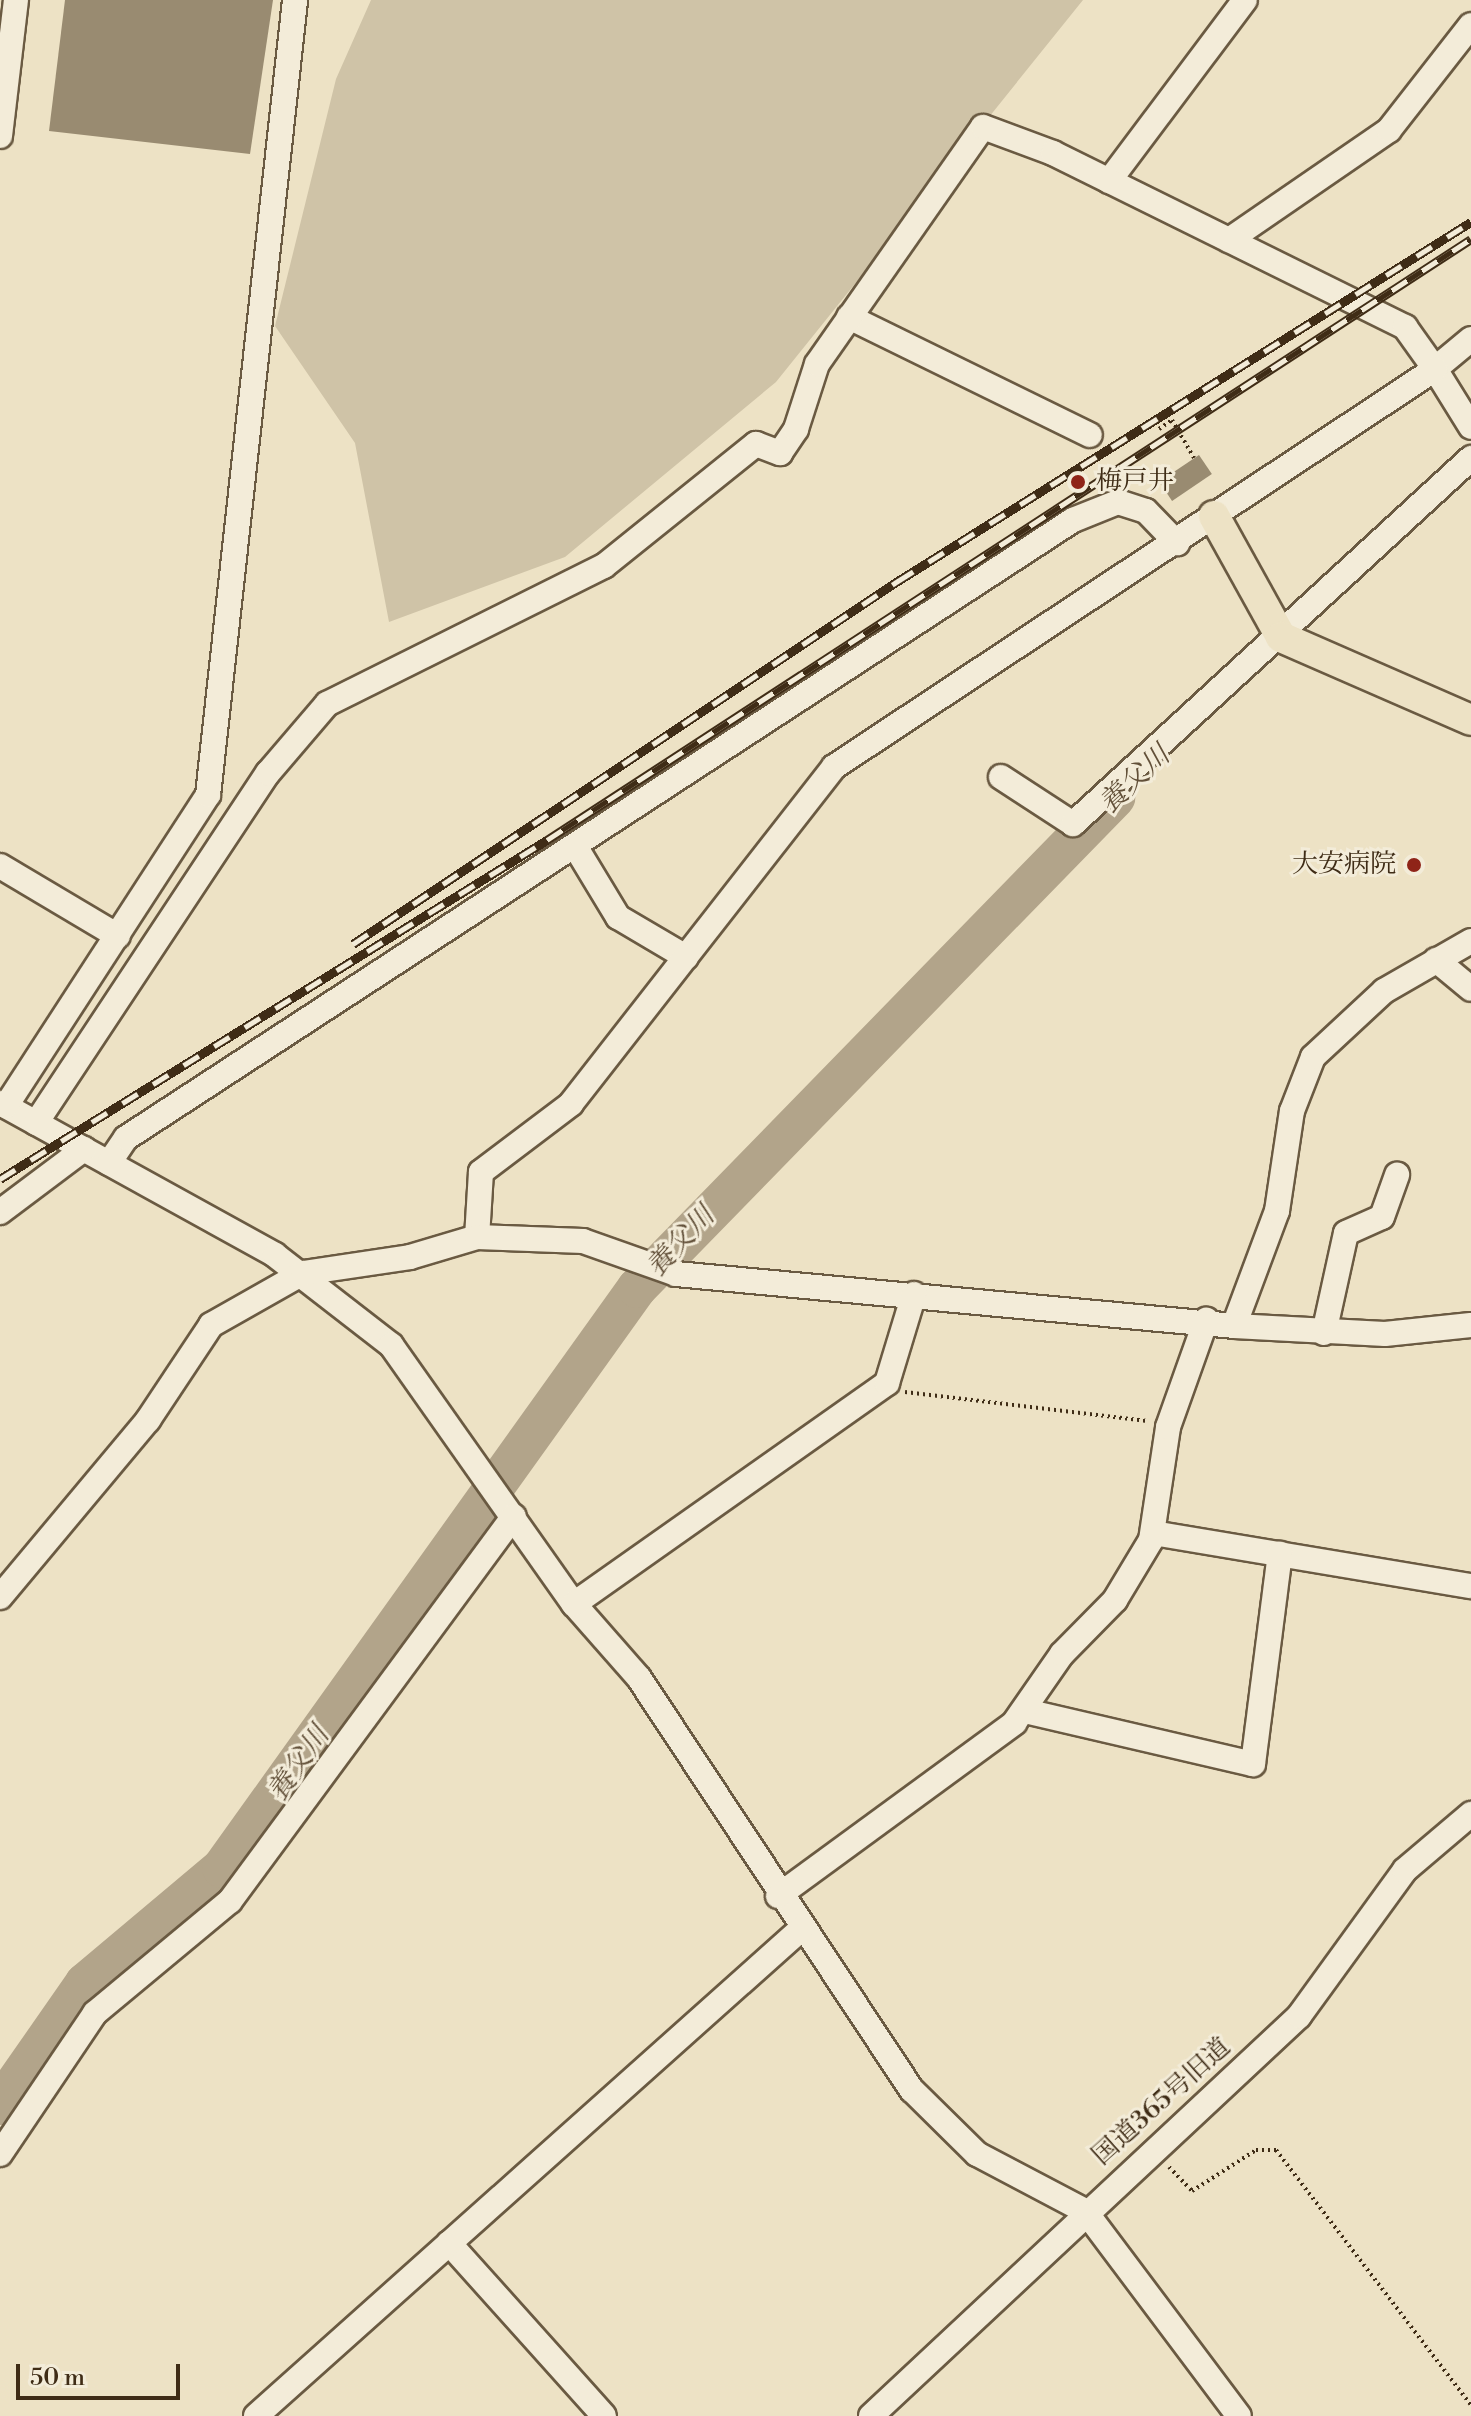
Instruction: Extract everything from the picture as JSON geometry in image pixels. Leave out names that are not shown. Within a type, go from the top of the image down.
[{"type":"main road","points":[[1214,516],[1286,640],[1471,720]]},
{"type":"street","points":[[0,136],[16,0]]},
{"type":"street","points":[[295,0],[208,795],[118,936],[3,1104],[303,1273],[391,1345],[574,1604],[639,1678],[778,1896],[932,2113],[977,2154],[1085,2211],[1239,2416]]},
{"type":"street","points":[[1109,181],[1245,0]]},
{"type":"street","points":[[1229,240],[1389,130],[1471,25]]},
{"type":"street","points":[[36,1123],[268,773],[327,704],[604,566],[756,444],[780,453],[796,429],[805,384],[983,127],[1109,181],[1405,327],[1471,427]]},
{"type":"street","points":[[849,317],[1090,435]]},
{"type":"street","points":[[477,1237],[481,1172],[571,1104],[834,767],[1177,543],[1435,369],[1471,339]]},
{"type":"street","points":[[1001,777],[1073,824],[1286,640],[1471,458]]},
{"type":"street","points":[[109,1163],[126,1138],[1073,520],[1118,502],[1146,511],[1177,543]]},
{"type":"street","points":[[575,846],[618,917],[686,957]]},
{"type":"street","points":[[0,866],[118,936]]},
{"type":"street","points":[[1234,1326],[1277,1211],[1292,1111],[1313,1057],[1364,1006],[1471,941]]},
{"type":"street","points":[[1436,960],[1471,989]]},
{"type":"street","points":[[0,1212],[84,1149]]},
{"type":"street","points":[[1324,1333],[1346,1233],[1382,1217],[1397,1175]]},
{"type":"street","points":[[0,1597],[148,1420],[211,1325],[303,1273],[410,1257],[477,1237],[583,1241],[676,1274],[1206,1320],[1234,1326],[1324,1333],[1471,1325]]},
{"type":"street","points":[[574,1604],[887,1383],[914,1294]]},
{"type":"street","points":[[778,1896],[1025,1711],[1062,1654],[1115,1600],[1153,1533],[1168,1427],[1206,1320]]},
{"type":"street","points":[[0,2154],[95,2013],[230,1901],[510,1511]]},
{"type":"street","points":[[1153,1533],[1471,1586]]},
{"type":"street","points":[[1025,1711],[1253,1764],[1280,1554]]},
{"type":"street","name":"国道365号旧道","points":[[871,2416],[1151,2148],[1299,2016],[1405,1870],[1471,1814]]},
{"type":"street","points":[[256,2416],[801,1929]]},
{"type":"street","points":[[449,2243],[604,2416]]},
{"type":"path","points":[[1159,429],[1172,420],[1194,458]]},
{"type":"path","points":[[887,1383],[905,1392],[1168,1427]]},
{"type":"path","points":[[1151,2148],[1192,2191],[1256,2150],[1276,2150],[1470,2405]]},
{"type":"shaded area","points":[[371,0],[1083,0],[776,382],[565,557],[389,622],[355,443],[275,326],[336,79]]},
{"type":"building","points":[[65,0],[273,0],[250,154],[49,131]]},
{"type":"building","points":[[1199,455],[1212,474],[1172,501],[1159,482]]},
{"type":"waterway","name":"養父川","points":[[0,2105],[85,1983],[222,1868],[637,1288],[1115,798]]},
{"type":"railway","points":[[353,944],[898,581],[1471,222]]},
{"type":"railway","points":[[0,1179],[547,840],[1471,239]]},
{"type":"place","name":"梅戸井","points":[[1078,482]]},
{"type":"place","name":"大安病院","points":[[1414,865]]}]
